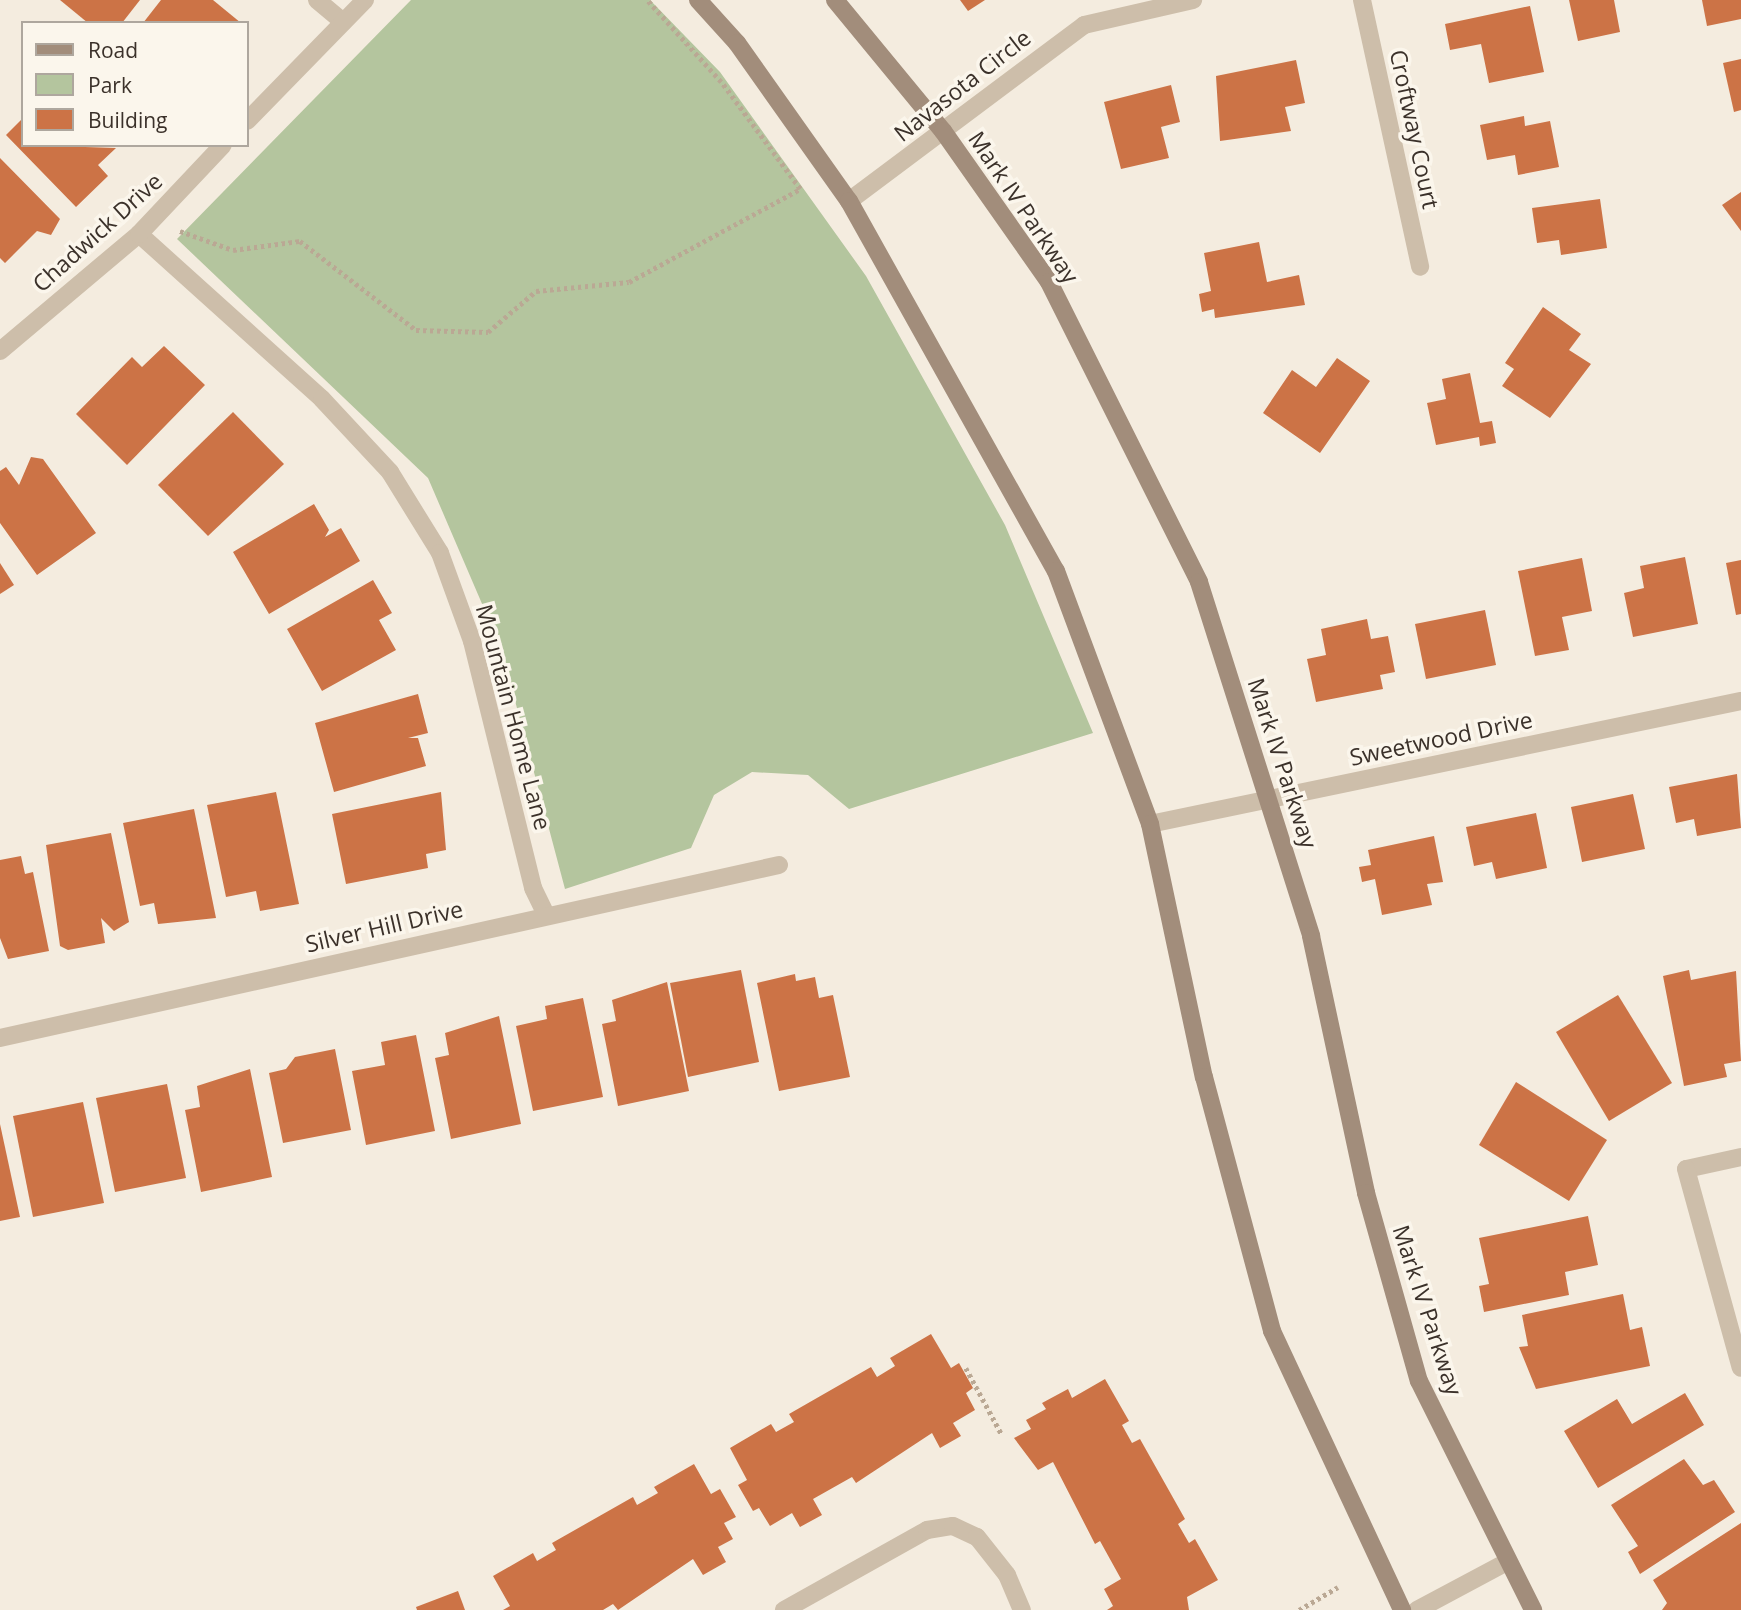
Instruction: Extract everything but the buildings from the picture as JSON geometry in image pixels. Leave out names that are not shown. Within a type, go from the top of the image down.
[{"type":"main road","points":[[698,0],[777,97],[849,201],[1056,571],[1150,824],[1204,1077],[1272,1331],[1402,1610]]},
{"type":"main road","name":"Mark IV Parkway","points":[[835,0],[943,131],[1049,282],[1199,582],[1311,936],[1366,1193],[1419,1381],[1505,1563],[1533,1610]]},
{"type":"street","points":[[317,0],[343,22]]},
{"type":"street","points":[[248,120],[365,0]]},
{"type":"street","name":"Navasota Circle","points":[[849,201],[1084,25],[1193,0]]},
{"type":"street","name":"Croftway Court","points":[[1362,0],[1420,267]]},
{"type":"street","name":"Chadwick Drive","points":[[0,351],[144,228],[221,147]]},
{"type":"street","name":"Mountain Home Lane","points":[[144,228],[322,398],[390,472],[440,553],[472,640],[533,888],[546,915]]},
{"type":"street","name":"Sweetwood Drive","points":[[1150,824],[1741,701]]},
{"type":"street","name":"Silver Hill Drive","points":[[0,1038],[779,865]]},
{"type":"street","points":[[1741,1157],[1686,1169],[1741,1368]]},
{"type":"street","points":[[784,1610],[927,1530],[953,1526],[978,1537],[1007,1575],[1022,1610]]},
{"type":"street","points":[[1418,1610],[1505,1563]]},
{"type":"path","points":[[144,228],[233,250],[300,241],[416,330],[488,332],[536,290],[629,282],[800,189],[721,82],[647,0]]},
{"type":"path","points":[[966,1368],[1001,1433]]},
{"type":"path","points":[[1299,1610],[1338,1587]]},
{"type":"green space","points":[[411,0],[650,0],[720,72],[866,276],[1005,525],[1093,733],[849,809],[808,775],[752,772],[714,795],[691,848],[565,889],[501,648],[428,478],[177,239]]}]
